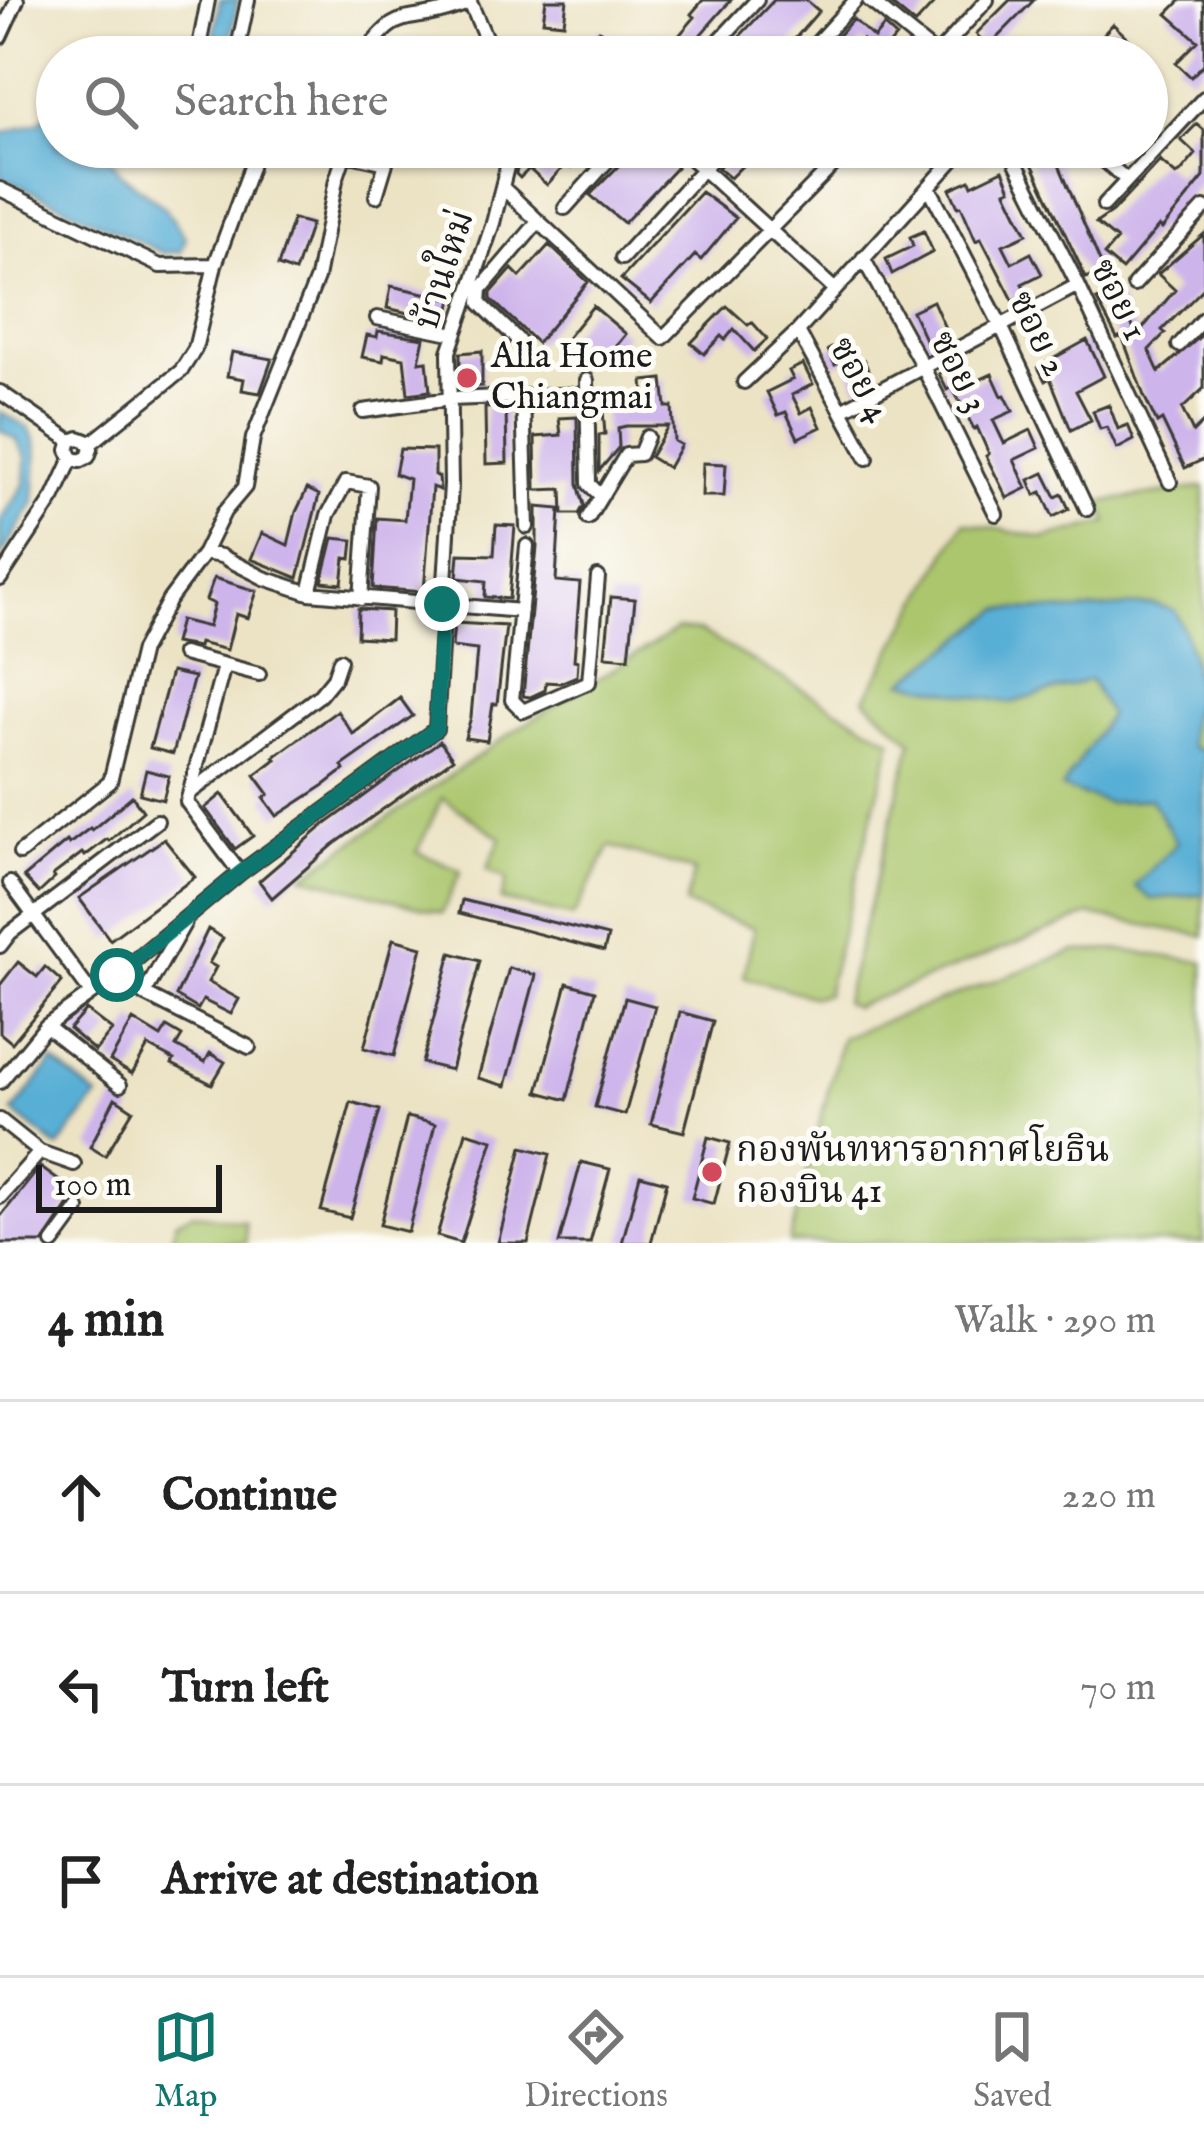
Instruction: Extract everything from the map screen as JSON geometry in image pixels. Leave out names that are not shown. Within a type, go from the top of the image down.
[{"type":"street","points":[[0,37],[16,0]]},
{"type":"street","points":[[201,36],[208,0]]},
{"type":"street","points":[[240,36],[248,0]]},
{"type":"street","points":[[724,36],[757,0]]},
{"type":"street","points":[[823,36],[856,0]]},
{"type":"street","points":[[869,0],[913,36]]},
{"type":"street","points":[[955,36],[987,0]]},
{"type":"street","points":[[399,2],[449,10],[470,1],[485,36]]},
{"type":"street","points":[[372,36],[381,14]]},
{"type":"street","points":[[1168,136],[1204,98]]},
{"type":"street","points":[[90,444],[181,371],[195,349],[215,266],[251,168]]},
{"type":"street","points":[[20,853],[110,782],[142,650],[169,600],[204,553],[224,512],[245,488],[253,439],[317,278],[340,168]]},
{"type":"street","points":[[376,196],[384,168]]},
{"type":"street","name":"บ้านใหม่","points":[[240,873],[436,729],[452,485],[449,352],[507,168]]},
{"type":"street","points":[[565,208],[601,168]]},
{"type":"street","points":[[622,257],[704,168],[835,290]]},
{"type":"street","points":[[503,188],[663,338],[831,168]]},
{"type":"street","points":[[744,382],[799,331],[946,168]]},
{"type":"street","name":"ซอย 1","points":[[1019,168],[1170,482]]},
{"type":"street","points":[[1113,168],[1127,180]]},
{"type":"street","points":[[1104,205],[1138,168]]},
{"type":"street","name":"ซอย 2","points":[[929,187],[1087,509]]},
{"type":"street","points":[[0,189],[160,266],[215,266]]},
{"type":"street","points":[[1134,285],[1204,208]]},
{"type":"street","points":[[518,340],[480,303],[482,289],[538,222]]},
{"type":"street","name":"ซอย 3","points":[[863,258],[996,514]]},
{"type":"street","points":[[842,410],[1078,285]]},
{"type":"street","points":[[377,318],[455,334]]},
{"type":"street","points":[[1179,346],[1204,318]]},
{"type":"street","name":"ซอย 4","points":[[799,331],[866,458]]},
{"type":"street","points":[[363,411],[450,399],[523,398],[587,387],[590,484],[600,495]]},
{"type":"street","points":[[0,392],[71,442]]},
{"type":"street","points":[[523,398],[526,527]]},
{"type":"street","points":[[588,518],[613,472],[626,455],[640,454],[647,437]]},
{"type":"street","points":[[71,442],[83,438],[91,454],[84,460],[71,458]]},
{"type":"street","points":[[0,579],[54,496],[71,458],[71,442]]},
{"type":"street","points":[[309,593],[328,515],[346,482],[369,486],[361,599]]},
{"type":"street","points":[[527,546],[512,700],[524,711],[589,682],[598,577]]},
{"type":"street","points":[[204,553],[309,593],[521,611]]},
{"type":"street","points":[[183,654],[259,674]]},
{"type":"street","points":[[189,794],[320,695],[334,678],[340,660]]},
{"type":"street","points":[[0,1082],[46,1026],[117,975],[240,873],[187,802],[224,666]]},
{"type":"street","points":[[0,946],[34,914],[157,821]]},
{"type":"street","points":[[10,883],[91,993]]},
{"type":"street","points":[[144,994],[190,914]]},
{"type":"street","points":[[117,975],[144,994],[249,1046]]},
{"type":"street","points":[[46,1026],[120,1085]]},
{"type":"street","points":[[0,1120],[40,1152],[74,1164]]},
{"type":"street","points":[[0,1197],[40,1152]]},
{"type":"street","points":[[53,1243],[78,1209]]},
{"type":"green space","points":[[1204,487],[1204,752],[1191,747],[1186,724],[1195,696],[1074,611],[1001,609],[1011,703],[1090,679],[1109,715],[1107,803],[1150,798],[1177,843],[1151,899],[1204,895],[1204,936],[1089,915],[854,1007],[844,1002],[912,741],[865,699],[964,522],[1043,538],[1108,523],[1100,502]]},
{"type":"green space","points":[[677,629],[699,631],[892,740],[826,994],[814,997],[744,977],[754,928],[685,905],[694,871],[610,846],[573,917],[501,900],[507,879],[487,869],[501,838],[442,798],[417,852],[461,871],[442,913],[304,876],[513,732]]},
{"type":"green space","points":[[1121,950],[1204,962],[1204,1243],[789,1243],[842,1037],[1075,951]]},
{"type":"green space","points":[[192,1213],[245,1222],[246,1243],[170,1243],[176,1222]]},
{"type":"water","points":[[220,0],[238,0],[231,36],[214,36]]},
{"type":"water","points":[[36,123],[36,168],[117,168],[164,207],[186,238],[181,252],[163,253],[0,176],[0,134]]},
{"type":"water","points":[[0,412],[28,427],[37,454],[34,503],[0,558],[0,522],[25,483],[26,457],[17,440],[0,430]]},
{"type":"water","points":[[1153,604],[1175,611],[1193,665],[1191,747],[1204,752],[1204,894],[1151,899],[1135,886],[1177,843],[1150,798],[1107,803],[1062,788],[1109,715],[1090,680],[1011,703],[903,682],[1001,609],[1074,611]]},
{"type":"water","points":[[53,1061],[98,1097],[58,1148],[13,1112]]},
{"type":"building","points":[[546,0],[567,0],[564,23],[543,21]]},
{"type":"building","points":[[703,0],[731,0],[699,36],[679,36],[695,17],[691,14]]},
{"type":"building","points":[[774,0],[806,0],[819,11],[797,36],[740,36]]},
{"type":"building","points":[[886,0],[937,0],[915,24]]},
{"type":"building","points":[[1010,0],[1034,0],[999,36],[976,34]]},
{"type":"building","points":[[1181,0],[1204,0],[1204,64],[1191,77],[1176,63],[1198,41],[1167,14]]},
{"type":"building","points":[[853,19],[872,36],[838,36]]},
{"type":"building","points":[[1113,24],[1125,36],[1102,36]]},
{"type":"building","points":[[884,26],[895,36],[876,36]]},
{"type":"building","points":[[1197,124],[1204,130],[1204,177],[1122,270],[1104,255],[1117,240],[1096,223],[1153,168],[1180,173],[1196,154],[1181,140]]},
{"type":"building","points":[[517,168],[562,168],[547,185],[529,169],[520,178]]},
{"type":"building","points":[[616,168],[676,168],[624,223],[590,195]]},
{"type":"building","points":[[718,168],[740,168],[730,178]]},
{"type":"building","points":[[1034,168],[1060,168],[1104,271],[1086,278]]},
{"type":"building","points":[[1003,170],[1011,189],[1006,191],[1027,234],[1003,245],[1012,263],[1031,253],[1042,274],[1022,284],[1027,293],[1013,300],[950,189],[970,180],[972,185]]},
{"type":"building","points":[[701,192],[736,218],[701,260],[695,255],[651,303],[621,279]]},
{"type":"building","points":[[293,219],[311,224],[295,272],[278,266]]},
{"type":"building","points":[[924,231],[933,252],[892,274],[886,259],[913,246],[910,237]]},
{"type":"building","points":[[1204,234],[1204,288],[1149,350],[1159,372],[1204,333],[1204,388],[1182,409],[1193,432],[1204,421],[1204,459],[1185,468],[1162,420],[1157,423],[1144,396],[1122,336],[1117,338],[1097,300],[1115,292],[1137,335],[1175,290],[1158,274]]},
{"type":"building","points":[[549,245],[588,282],[537,343],[491,299],[491,293],[512,269],[520,277]]},
{"type":"building","points":[[391,286],[452,299],[447,322],[387,308]]},
{"type":"building","points":[[933,301],[948,335],[928,346],[912,311]]},
{"type":"building","points":[[593,306],[626,334],[601,365],[568,337]]},
{"type":"building","points":[[727,306],[767,339],[754,351],[734,329],[704,354],[691,343]]},
{"type":"building","points":[[378,331],[424,338],[419,362],[427,361],[430,391],[408,394],[404,358],[362,357],[367,335],[377,337]]},
{"type":"building","points":[[848,340],[873,382],[858,388],[846,359],[835,365],[828,350]]},
{"type":"building","points":[[1087,340],[1104,376],[1076,391],[1091,420],[1071,430],[1050,378],[1045,381],[1038,367]]},
{"type":"building","points":[[482,351],[482,386],[460,387],[460,353]]},
{"type":"building","points":[[232,352],[272,359],[260,393],[242,390],[244,379],[227,376]]},
{"type":"building","points":[[803,364],[813,384],[792,395],[801,413],[812,407],[821,427],[798,438],[786,412],[778,415],[767,392],[793,379],[789,371]]},
{"type":"building","points":[[954,366],[964,387],[992,374],[1013,411],[993,420],[1004,443],[1031,430],[1039,448],[1014,460],[1027,488],[1007,498],[977,427],[974,429],[952,387],[947,390],[939,374]]},
{"type":"building","points":[[663,379],[666,407],[672,407],[674,441],[681,445],[668,468],[650,457],[668,426],[626,426],[618,428],[619,447],[599,471],[603,410],[645,408],[643,381]]},
{"type":"building","points":[[1109,405],[1118,429],[1128,425],[1134,440],[1117,449],[1107,427],[1100,429],[1093,411]]},
{"type":"building","points":[[506,407],[507,463],[486,464],[485,408]]},
{"type":"building","points":[[577,417],[578,484],[584,505],[579,514],[563,514],[562,489],[536,490],[535,437],[561,435],[559,418]]},
{"type":"building","points":[[400,449],[435,450],[440,490],[432,487],[424,592],[373,588],[377,518],[405,520],[409,479],[395,474]]},
{"type":"building","points":[[703,463],[726,464],[724,496],[702,496]]},
{"type":"building","points":[[1044,473],[1056,497],[1062,494],[1069,509],[1053,517],[1042,492],[1035,495],[1029,480]]},
{"type":"building","points":[[307,489],[319,495],[298,578],[251,559],[262,533],[288,545]]},
{"type":"building","points":[[537,507],[560,509],[556,581],[580,583],[574,660],[578,661],[577,676],[560,683],[546,682],[545,690],[530,697],[523,696]]},
{"type":"building","points":[[496,525],[515,526],[509,599],[485,597],[486,581],[457,578],[459,554],[494,555]]},
{"type":"building","points":[[333,538],[353,540],[342,584],[322,582]]},
{"type":"building","points":[[214,578],[257,591],[248,618],[236,614],[227,650],[174,643],[180,620],[208,627],[214,604],[206,600]]},
{"type":"building","points":[[611,597],[635,599],[629,658],[605,656]]},
{"type":"building","points":[[358,609],[391,611],[390,639],[357,637]]},
{"type":"building","points":[[454,623],[506,626],[497,704],[493,704],[487,741],[465,738],[477,650],[452,647]]},
{"type":"building","points":[[171,672],[194,677],[173,754],[150,748]]},
{"type":"building","points":[[400,698],[413,716],[277,816],[255,775],[337,711],[353,734]]},
{"type":"building","points":[[440,741],[453,759],[333,845],[272,898],[259,881],[323,826]]},
{"type":"building","points":[[146,770],[169,776],[163,800],[140,794]]},
{"type":"building","points":[[222,794],[253,836],[235,849],[205,808]]},
{"type":"building","points":[[132,796],[143,811],[109,841],[85,856],[82,853],[53,875],[39,893],[24,877],[67,841],[92,830]]},
{"type":"building","points":[[164,839],[195,877],[110,940],[79,898]]},
{"type":"building","points":[[462,900],[608,936],[604,951],[459,913]]},
{"type":"building","points":[[208,929],[223,938],[209,963],[216,967],[208,982],[239,999],[231,1014],[203,1000],[198,1009],[176,996]]},
{"type":"building","points":[[393,939],[422,947],[394,1056],[364,1048]]},
{"type":"building","points":[[451,953],[480,961],[451,1070],[422,1063]]},
{"type":"building","points":[[18,962],[37,977],[45,967],[62,982],[12,1043],[0,1033],[0,985]]},
{"type":"building","points":[[509,968],[536,975],[506,1086],[478,1078]]},
{"type":"building","points":[[567,983],[595,991],[567,1100],[538,1092]]},
{"type":"building","points":[[625,998],[655,1006],[625,1115],[595,1107]]},
{"type":"building","points":[[86,1010],[112,1030],[95,1051],[69,1029]]},
{"type":"building","points":[[680,1012],[713,1021],[684,1132],[651,1124]]},
{"type":"building","points":[[133,1020],[161,1037],[167,1027],[182,1036],[176,1046],[205,1062],[210,1053],[225,1062],[212,1084],[148,1046],[132,1074],[110,1061]]},
{"type":"building","points":[[115,1098],[133,1110],[105,1156],[90,1147]]},
{"type":"building","points":[[351,1102],[380,1110],[350,1218],[321,1211]]},
{"type":"building","points":[[407,1117],[435,1124],[408,1232],[380,1225]]},
{"type":"building","points":[[466,1132],[493,1140],[461,1243],[437,1236]]},
{"type":"building","points":[[708,1137],[730,1143],[714,1204],[692,1198]]},
{"type":"building","points":[[522,1147],[550,1154],[528,1243],[498,1243]]},
{"type":"building","points":[[581,1162],[610,1169],[590,1243],[559,1243]]},
{"type":"building","points":[[40,1167],[80,1196],[43,1243],[0,1243],[0,1217]]},
{"type":"building","points":[[640,1175],[667,1182],[651,1243],[622,1243]]},
{"type":"place","name":"Alla Home Chiangmai","points":[[467,378]]},
{"type":"place","name":"กองพันทหารอากาศโยธิน กองบิน 41","points":[[712,1172]]},
{"type":"route","points":[[117,975],[240,873],[436,729],[442,604]]}]
